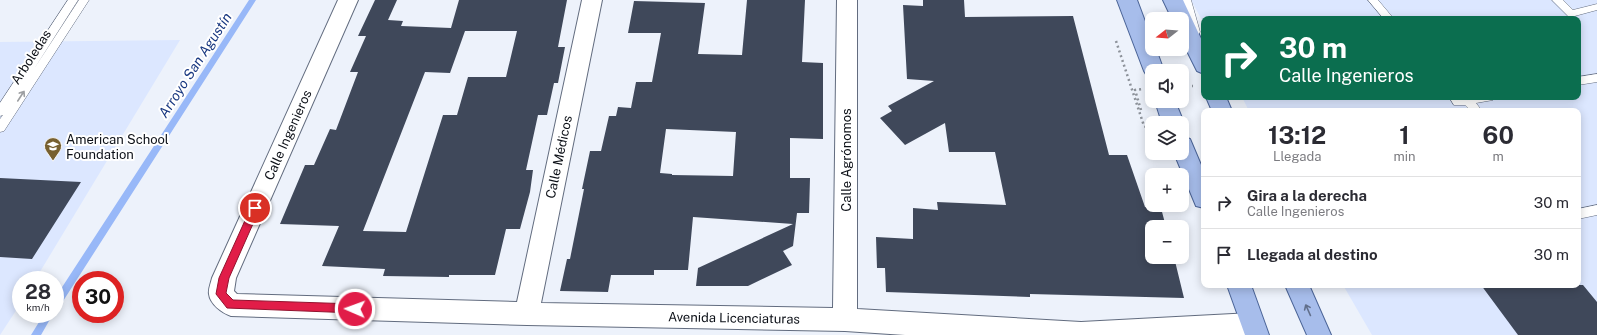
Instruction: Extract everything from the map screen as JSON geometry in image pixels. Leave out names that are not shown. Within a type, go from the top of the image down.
[{"type":"main road","points":[[1127,0],[1151,64]]},
{"type":"main road","points":[[1173,0],[1179,12]]},
{"type":"main road","points":[[1189,34],[1201,60]]},
{"type":"main road","points":[[1188,160],[1201,192]]},
{"type":"main road","points":[[1240,288],[1254,329]]},
{"type":"main road","points":[[1298,288],[1319,335]]},
{"type":"street","name":"Calle Ingenieros","points":[[221,294],[224,278],[348,0]]},
{"type":"street","name":"Calle Médicos","points":[[527,314],[592,0]]},
{"type":"street","name":"Calle Agrónomos","points":[[845,320],[847,0]]},
{"type":"street","name":"Avenida Licenciaturas","points":[[221,294],[231,305],[527,314],[845,320],[1081,334],[1254,329]]},
{"type":"lane","name":"Arboledas","points":[[0,128],[73,0]]},
{"type":"lane","name":"Arboledas","points":[[0,112],[84,0]]},
{"type":"lane","points":[[1186,0],[1201,52]]},
{"type":"lane","points":[[1374,0],[1387,16]]},
{"type":"lane","points":[[1557,0],[1571,14],[1597,7]]},
{"type":"lane","points":[[1581,81],[1597,78]]},
{"type":"lane","points":[[1456,100],[1458,102],[1473,100]]},
{"type":"lane","points":[[1468,101],[1474,108]]},
{"type":"lane","points":[[1581,213],[1597,210]]},
{"type":"path","points":[[1135,90],[1145,126]]},
{"type":"shaded area","points":[[1191,0],[1597,0],[1597,335],[1372,335],[1345,288],[1581,288],[1581,108],[1248,108],[1244,100],[1581,100],[1581,16],[1201,16],[1201,18]]},
{"type":"shaded area","name":"American School Foundation","points":[[180,40],[40,271],[12,271],[12,317],[0,335],[0,42]]},
{"type":"building","points":[[375,0],[397,0],[388,20],[403,21],[401,26],[451,28],[459,0],[567,0],[558,47],[565,47],[558,83],[554,83],[547,115],[538,115],[526,170],[533,170],[530,192],[520,229],[506,229],[495,275],[449,275],[449,277],[383,276],[385,269],[322,266],[339,226],[280,224],[305,165],[314,165],[330,129],[336,130],[358,72],[350,72],[366,36],[358,36]],"holes":[[[465,31],[517,31],[506,77],[468,77],[457,115],[443,115],[406,232],[363,231],[425,72],[450,73]]]},
{"type":"building","points":[[747,0],[805,0],[802,62],[823,63],[823,139],[790,138],[790,178],[810,178],[809,213],[797,213],[793,246],[783,251],[792,265],[748,286],[696,286],[698,268],[793,224],[693,217],[688,270],[654,270],[654,275],[611,275],[608,292],[560,291],[567,259],[570,259],[590,151],[601,151],[609,116],[616,116],[618,107],[631,108],[636,82],[652,82],[661,33],[628,33],[634,1],[705,3],[698,54],[742,55]],"holes":[[[666,129],[736,132],[733,176],[672,175],[660,173]]]},
{"type":"building","points":[[923,0],[964,0],[965,17],[1073,16],[1109,155],[1127,155],[1145,207],[1145,212],[1162,212],[1164,220],[1145,220],[1145,264],[1176,264],[1184,298],[1030,294],[1030,297],[886,292],[885,268],[877,268],[876,237],[913,239],[913,208],[938,210],[937,202],[1006,205],[995,152],[949,152],[945,123],[905,145],[880,118],[892,111],[888,106],[934,81],[907,79],[903,5],[923,6]]},
{"type":"building","points":[[0,178],[81,182],[32,259],[0,257]]},
{"type":"building","points":[[1581,285],[1583,285],[1597,302],[1597,335],[1518,335],[1483,288],[1581,288]]},
{"type":"waterway","name":"Arroyo San Agustín","points":[[64,292],[253,0]]},
{"type":"waterway","name":"Arroyo San Agustín","points":[[36,335],[43,323]]},
{"type":"place","name":"American School Foundation","points":[[53,161]]},
{"type":"route","points":[[255,208],[224,278],[221,294],[231,305],[355,309]]}]
